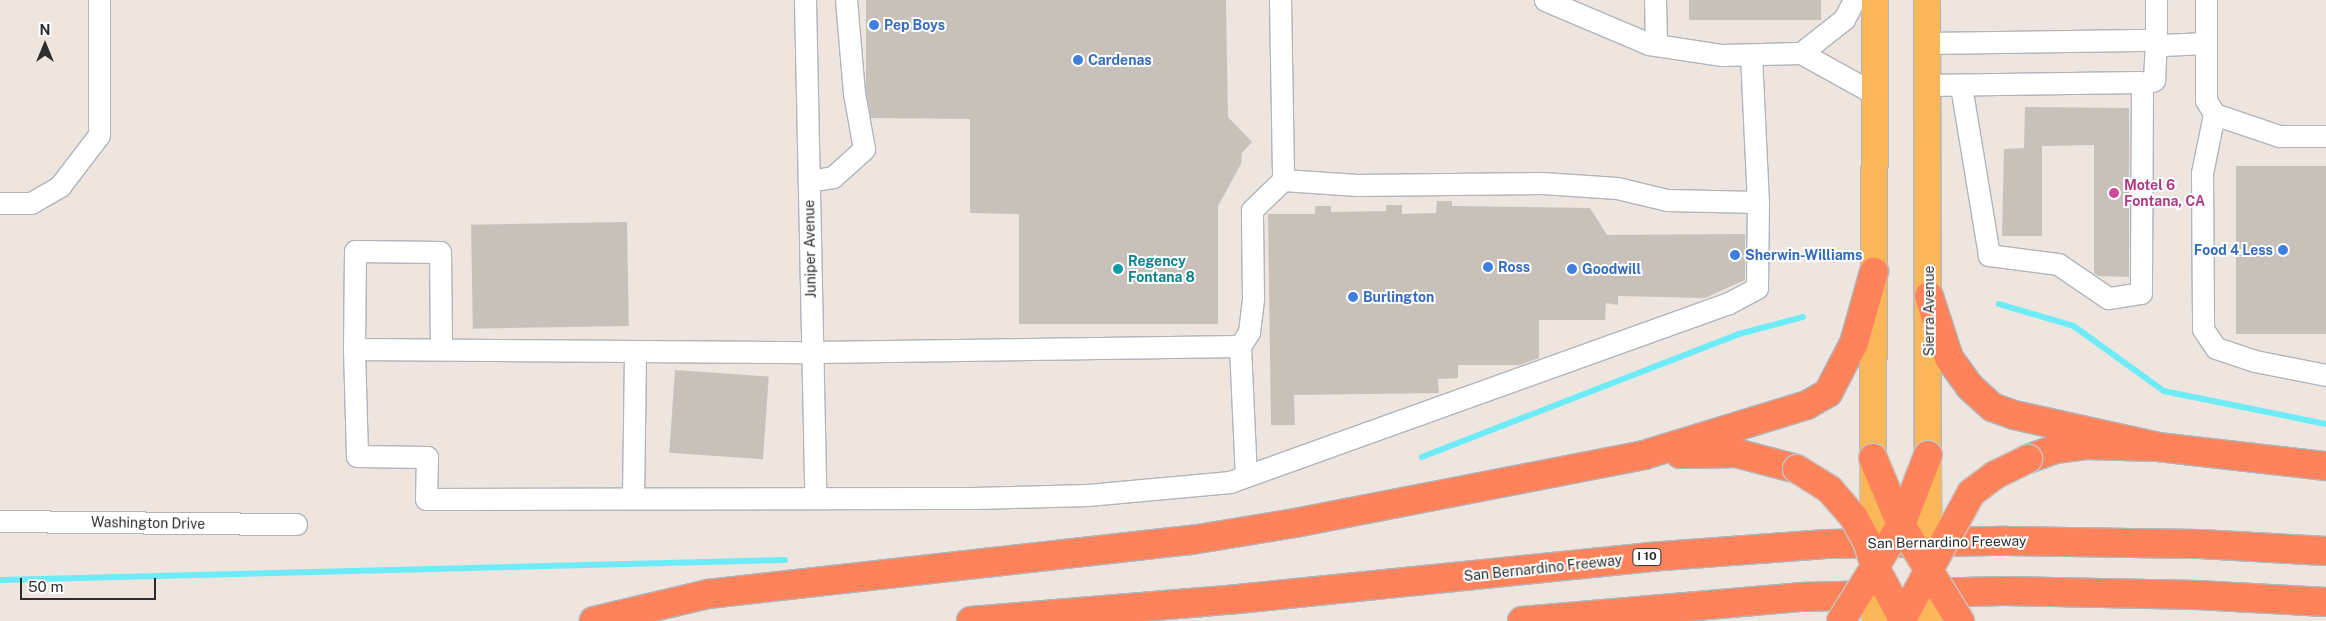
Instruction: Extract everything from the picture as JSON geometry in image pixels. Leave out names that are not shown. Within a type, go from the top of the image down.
[{"type":"highway","points":[[594,621],[708,594],[1192,540],[1644,455],[1807,405],[1828,393],[1854,343],[1874,272]]},
{"type":"highway","points":[[1929,296],[1949,358],[1970,386],[1992,407],[2014,415],[2158,447]]},
{"type":"highway","points":[[1902,620],[1929,566],[1971,493],[1995,475],[2028,459],[2055,449],[2086,446],[2158,447],[2326,466]]},
{"type":"highway","points":[[1644,455],[1736,453],[1797,469],[1830,490],[1854,518],[1867,541],[1875,567],[1902,620]]},
{"type":"highway","points":[[1841,621],[1901,525],[1928,455]]},
{"type":"highway","points":[[1873,458],[1901,525],[1929,566],[1960,621]]},
{"type":"highway","name":"San Bernardino Freeway","points":[[971,621],[1228,600],[1649,557],[1827,544],[2036,542],[2200,544],[2326,551]]},
{"type":"highway","points":[[1522,621],[1800,597],[2005,591],[2197,595],[2326,602]]},
{"type":"main road","points":[[1875,621],[1873,458],[1876,0]]},
{"type":"main road","name":"Sierra Avenue","points":[[1927,0],[1929,621]]},
{"type":"street","points":[[0,203],[31,203],[60,186],[99,135],[99,0]]},
{"type":"street","name":"Juniper Avenue","points":[[805,0],[815,497]]},
{"type":"street","points":[[809,181],[833,177],[864,149],[854,93],[846,0]]},
{"type":"street","points":[[1246,476],[1240,346],[1249,332],[1253,298],[1252,210],[1282,180],[1280,0]]},
{"type":"street","points":[[1545,0],[1656,45],[1722,54],[1801,53],[1875,94]]},
{"type":"street","points":[[1655,0],[1656,45]]},
{"type":"street","points":[[1801,53],[1838,24],[1854,0]]},
{"type":"street","points":[[1928,85],[2142,84],[2154,80],[2156,0]]},
{"type":"street","points":[[2206,0],[2206,100],[2214,114],[2202,173],[2203,329],[2216,348],[2255,361],[2326,375]]},
{"type":"street","points":[[1928,43],[2156,40],[2162,45],[2206,43]]},
{"type":"street","points":[[441,349],[440,252],[355,251],[354,349],[357,456],[427,457],[426,499],[1088,495],[1230,482],[1729,304],[1757,288],[1758,202],[1751,54]]},
{"type":"street","points":[[1961,85],[1989,255],[2058,264],[2108,298],[2144,290],[2142,84]]},
{"type":"street","points":[[2214,114],[2279,136],[2326,136]]},
{"type":"street","points":[[1282,180],[1357,185],[1542,183],[1617,188],[1667,200],[1758,202]]},
{"type":"street","points":[[354,349],[812,352],[1240,346]]},
{"type":"street","points":[[633,498],[635,351]]},
{"type":"street","name":"Washington Drive","points":[[0,521],[296,524]]},
{"type":"building","points":[[866,0],[1226,0],[1228,117],[1252,142],[1242,153],[1241,164],[1218,206],[1218,324],[1019,324],[1019,214],[970,213],[970,119],[871,118],[866,90]]},
{"type":"building","points":[[1689,0],[1821,0],[1821,20],[1689,20]]},
{"type":"building","name":"Motel 6 Fontana, CA","points":[[2025,107],[2129,108],[2129,277],[2098,276],[2094,273],[2094,145],[2042,146],[2042,236],[2002,236],[2004,149],[2024,148]]},
{"type":"building","name":"Food 4 Less","points":[[2236,166],[2326,166],[2326,334],[2236,334]]},
{"type":"building","points":[[1437,201],[1452,201],[1452,206],[1590,208],[1607,235],[1745,234],[1745,280],[1705,298],[1618,296],[1618,305],[1606,303],[1605,320],[1539,320],[1539,358],[1519,365],[1458,365],[1458,378],[1438,379],[1439,393],[1294,395],[1295,425],[1271,425],[1268,214],[1315,214],[1315,206],[1331,206],[1331,212],[1386,211],[1386,205],[1402,205],[1402,214],[1436,213]]},
{"type":"building","points":[[627,222],[629,326],[473,329],[471,225]]},
{"type":"building","points":[[675,370],[769,377],[763,459],[669,453]]},
{"type":"waterway","points":[[1999,304],[2074,326],[2164,391],[2326,424]]},
{"type":"waterway","points":[[1422,457],[1739,334],[1803,317]]},
{"type":"waterway","points":[[0,580],[785,560]]},
{"type":"place","name":"Pep Boys","points":[[874,25]]},
{"type":"place","name":"Cardenas","points":[[1078,60]]},
{"type":"place","name":"Motel 6 Fontana, CA","points":[[2114,193]]},
{"type":"place","name":"Food 4 Less","points":[[2283,250]]},
{"type":"place","name":"Sherwin-Williams","points":[[1735,255]]},
{"type":"place","name":"Ross","points":[[1488,267]]},
{"type":"place","name":"Regency Fontana 8","points":[[1118,269]]},
{"type":"place","name":"Goodwill","points":[[1572,269]]},
{"type":"place","name":"Burlington","points":[[1353,297]]}]
